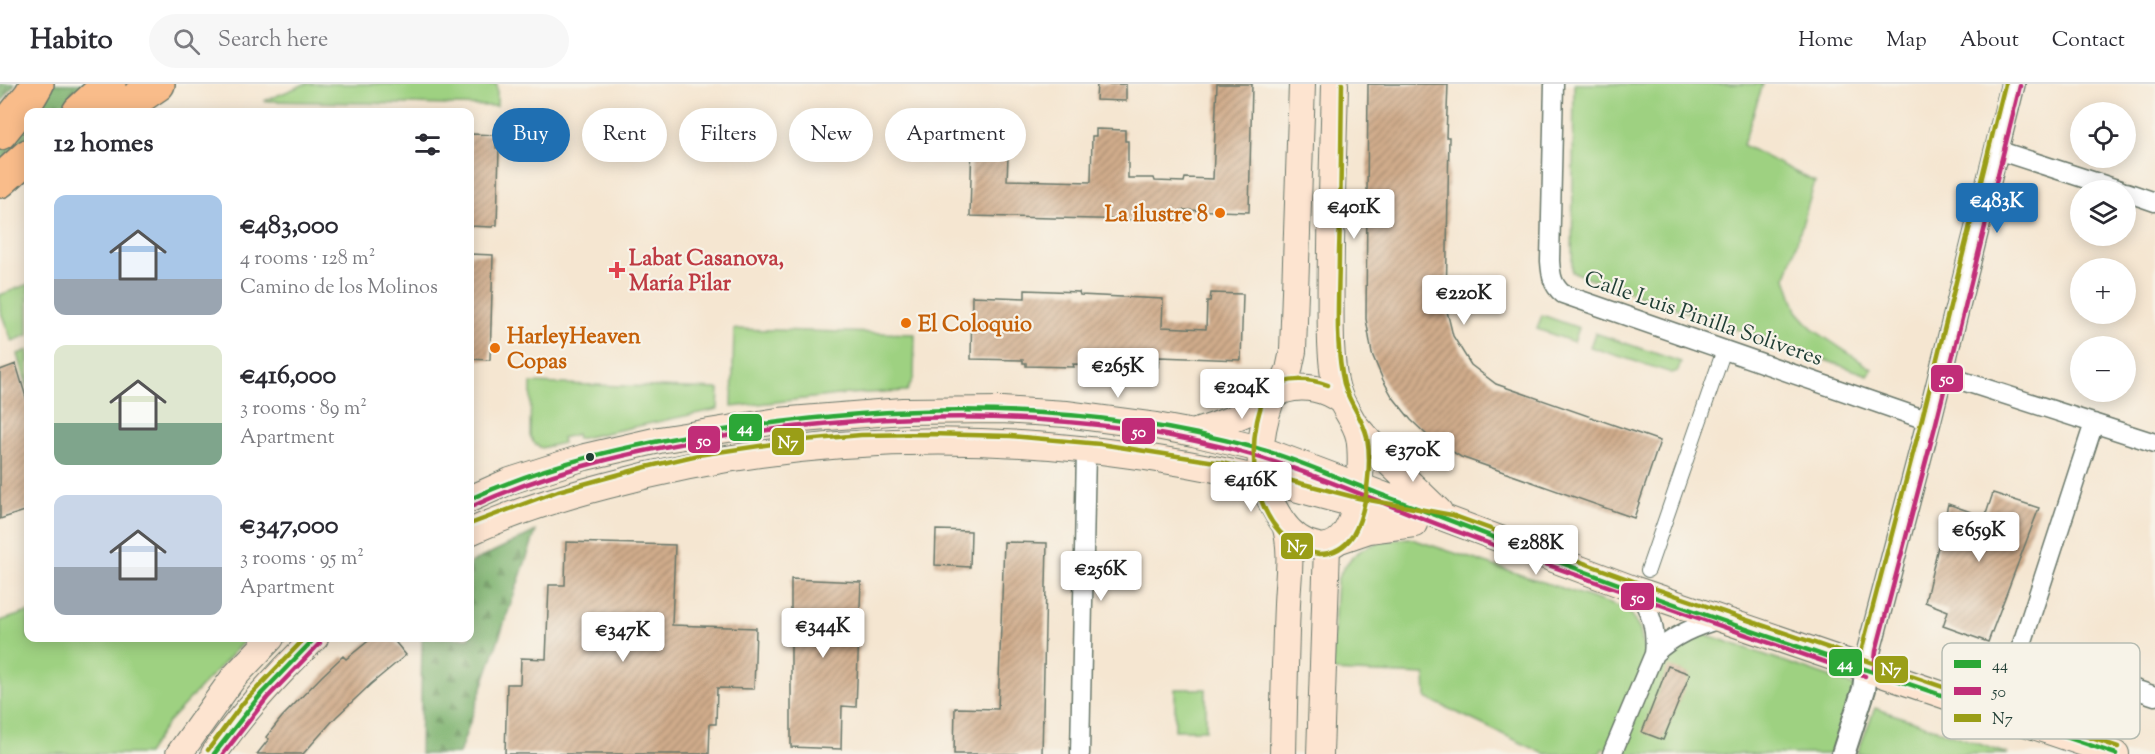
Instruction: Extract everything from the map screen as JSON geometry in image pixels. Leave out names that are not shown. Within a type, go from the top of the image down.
[{"type":"highway","points":[[0,133],[37,84]]},
{"type":"highway","points":[[83,108],[109,84]]},
{"type":"highway","points":[[123,108],[158,84]]},
{"type":"highway","points":[[0,181],[24,160]]},
{"type":"highway","points":[[0,202],[24,181]]},
{"type":"main road","points":[[1302,84],[1293,351],[1289,370],[1264,423],[1260,449],[1262,480],[1271,503],[1285,525],[1299,539],[1315,546],[1334,543],[1368,530],[1450,522]]},
{"type":"main road","points":[[1335,84],[1331,343],[1335,380],[1341,401],[1355,424],[1386,460],[1450,522]]},
{"type":"main road","points":[[1193,433],[1227,421],[1295,387],[1313,388],[1334,395],[1341,401]]},
{"type":"main road","points":[[474,497],[552,466],[623,447],[751,424],[903,411],[1002,410],[1099,418],[1193,433],[1260,449],[1357,495]]},
{"type":"main road","points":[[1320,754],[1334,543],[1348,528],[1357,495],[1360,444],[1355,424]]},
{"type":"main road","points":[[474,531],[561,498],[699,462],[760,452],[893,441],[1000,443],[1086,450],[1187,464],[1262,480],[1357,495],[1642,580],[1721,619],[1942,694]]},
{"type":"main road","points":[[1283,754],[1290,556],[1285,525]]},
{"type":"main road","points":[[179,754],[234,677],[267,642]]},
{"type":"main road","points":[[214,754],[242,715],[267,686],[311,642]]},
{"type":"main road","points":[[2073,739],[2116,754]]},
{"type":"street","name":"Calle Luis Pinilla Soliveres","points":[[1554,84],[1550,261],[1553,281],[1563,294],[1929,421]]},
{"type":"street","points":[[1843,754],[1864,689],[1871,641],[1941,374],[2013,84]]},
{"type":"street","points":[[1997,150],[2089,180]]},
{"type":"street","points":[[2136,195],[2155,202]]},
{"type":"street","points":[[1612,754],[1654,654],[1656,641],[1652,615],[1642,580],[1724,350]]},
{"type":"street","points":[[1941,374],[2155,443]]},
{"type":"street","points":[[2022,643],[2094,423]]},
{"type":"street","points":[[1080,754],[1086,450]]},
{"type":"street","points":[[1654,654],[1676,636],[1697,626],[1721,619]]},
{"type":"street","points":[[2140,691],[2155,696]]},
{"type":"green space","points":[[0,84],[15,84],[0,104]]},
{"type":"green space","points":[[48,84],[92,84],[64,108],[33,108]]},
{"type":"green space","points":[[305,84],[497,84],[497,106],[264,101]]},
{"type":"green space","points":[[1574,84],[1763,84],[1743,145],[1815,182],[1786,278],[1797,311],[1814,330],[1872,369],[1868,375],[1572,272]]},
{"type":"green space","points":[[24,121],[24,143],[0,166],[0,148]]},
{"type":"green space","points":[[24,286],[24,336],[12,341],[0,310],[0,295]]},
{"type":"green space","points":[[1542,315],[1579,328],[1574,342],[1537,329]]},
{"type":"green space","points":[[734,329],[915,334],[914,377],[907,391],[847,394],[732,407]]},
{"type":"green space","points":[[1595,333],[1681,362],[1678,371],[1672,373],[1590,347]]},
{"type":"green space","points":[[24,352],[24,375],[18,354]]},
{"type":"green space","points":[[531,383],[719,389],[718,409],[577,439],[576,434],[562,438],[563,443],[541,448],[530,436]]},
{"type":"green space","points":[[536,531],[459,754],[420,754],[422,642],[474,642],[474,561]]},
{"type":"green space","points":[[1409,538],[1628,610],[1640,630],[1644,650],[1672,657],[1690,629],[1864,689],[1843,754],[1617,754],[1603,748],[1599,754],[1545,754],[1426,698],[1425,675],[1331,671],[1337,580],[1343,569],[1366,547],[1385,541]]},
{"type":"green space","points":[[24,613],[24,642],[243,642],[168,722],[147,754],[0,754],[0,621]]},
{"type":"green space","points":[[1175,689],[1206,689],[1206,730],[1175,730]]},
{"type":"green space","points":[[1875,708],[1942,731],[1942,739],[1965,739],[2008,754],[1857,754]]},
{"type":"building","points":[[1097,84],[1126,84],[1126,101],[1096,100]]},
{"type":"building","points":[[1217,84],[1252,84],[1249,212],[1183,210],[1181,221],[970,216],[971,162],[1008,162],[1007,180],[1091,182],[1092,136],[1096,136],[1096,129],[1125,130],[1125,141],[1128,141],[1128,178],[1154,178],[1155,181],[1184,182],[1185,178],[1213,179]]},
{"type":"building","points":[[1368,84],[1448,84],[1446,307],[1453,336],[1471,365],[1496,384],[1660,441],[1634,518],[1461,457],[1429,437],[1411,420],[1392,396],[1372,354],[1366,319]]},
{"type":"building","points":[[474,134],[492,135],[492,162],[499,162],[497,225],[492,227],[474,226]]},
{"type":"building","points":[[474,254],[493,255],[490,360],[474,359]]},
{"type":"building","points":[[1025,290],[1163,299],[1162,327],[1206,329],[1207,301],[1210,301],[1211,293],[1243,294],[1241,360],[1159,357],[1158,367],[1073,364],[1074,367],[1026,366],[1023,360],[971,359],[972,296],[1025,298]]},
{"type":"building","points":[[16,364],[24,391],[24,511],[0,519],[0,370]]},
{"type":"building","points":[[1993,493],[2039,508],[1988,642],[1943,626],[1948,611],[1925,602],[1948,504],[1985,517]]},
{"type":"building","points":[[936,530],[971,531],[970,567],[935,565]]},
{"type":"building","points":[[566,542],[675,545],[672,625],[756,628],[754,689],[717,688],[716,724],[710,724],[709,754],[505,754],[507,684],[520,684],[521,658],[546,659],[549,585],[565,585]]},
{"type":"building","points":[[1004,542],[1047,543],[1042,754],[954,754],[955,708],[998,709]]},
{"type":"building","points":[[791,579],[861,582],[856,707],[842,706],[841,749],[791,747]]},
{"type":"building","points":[[367,642],[395,642],[406,655],[336,717],[303,754],[257,754],[269,739],[266,737],[282,717],[343,656],[346,659]]},
{"type":"building","points":[[1668,666],[1690,674],[1663,740],[1642,732]]},
{"type":"transit line","name":"N7","points":[[1328,385],[1314,381],[1291,380],[1272,389],[1260,408],[1254,452],[1261,500],[1276,528],[1302,549],[1319,554],[1339,549],[1353,535],[1365,501],[1369,460],[1365,429],[1344,383],[1340,359],[1338,313],[1342,84]]},
{"type":"transit line","name":"N7","points":[[1860,668],[1862,648],[1922,419],[2005,84]]},
{"type":"transit line","name":"50","points":[[1874,670],[1876,651],[1936,423],[2020,86]]},
{"type":"transit line","name":"44","points":[[474,497],[530,475],[591,456],[686,436],[785,421],[920,411],[1056,414],[1123,421],[1190,432],[1287,458],[1635,590],[1942,695]]},
{"type":"transit line","name":"50","points":[[474,506],[573,469],[641,452],[746,433],[805,426],[924,418],[1044,420],[1104,426],[1163,435],[1253,455],[1313,475],[1511,552],[1865,676]]},
{"type":"transit line","name":"N7","points":[[474,522],[558,491],[646,467],[698,455],[793,441],[861,435],[929,434],[1011,436],[1100,444],[1222,463],[1358,498],[1452,515],[1639,583],[1942,687]]},
{"type":"transit line","name":"N7","points":[[208,750],[243,703],[301,642]]},
{"type":"transit line","name":"44","points":[[214,754],[262,693],[311,642]]},
{"type":"transit line","name":"50","points":[[223,754],[267,698],[320,643]]},
{"type":"transit line","name":"44","points":[[2072,739],[2116,754]]},
{"type":"transit line","name":"N7","points":[[2095,739],[2118,747]]},
{"type":"place","name":"La ilustre 8","points":[[1220,213]]},
{"type":"place","name":"Labat Casanova, María Pilar","points":[[617,270]]},
{"type":"place","name":"El Coloquio","points":[[906,323]]},
{"type":"place","name":"HarleyHeaven Copas","points":[[495,348]]}]
